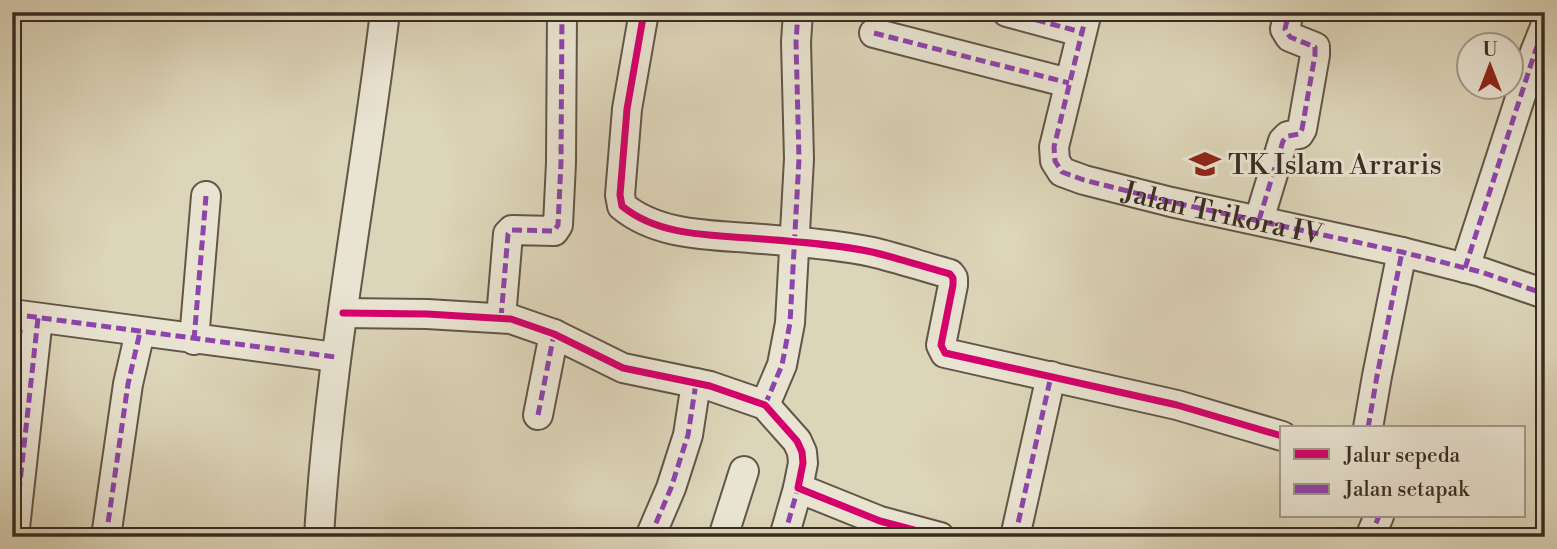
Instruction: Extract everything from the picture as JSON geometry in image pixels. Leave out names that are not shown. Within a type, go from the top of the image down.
[{"type":"street","points":[[319,537],[335,357],[373,111],[385,12]]},
{"type":"street","points":[[501,318],[508,234],[512,230],[554,231],[558,225],[562,12]]},
{"type":"street","points":[[644,12],[627,109],[620,195],[622,206],[641,219],[664,228],[711,236],[872,252],[950,274],[954,278],[954,285],[941,345],[945,353],[1177,405],[1280,435]]},
{"type":"street","points":[[765,405],[782,365],[790,323],[799,159],[796,42],[798,12]]},
{"type":"street","points":[[1007,12],[1084,22]]},
{"type":"street","points":[[1259,220],[1283,141],[1289,136],[1299,134],[1302,129],[1315,55],[1315,47],[1290,37],[1285,29],[1289,12]]},
{"type":"street","name":"Jalan Trikora IV","points":[[1084,22],[1054,147],[1055,161],[1062,172],[1158,199],[1402,252],[1465,268],[1545,294]]},
{"type":"street","points":[[1465,268],[1545,27]]},
{"type":"street","points":[[874,33],[1069,83]]},
{"type":"street","points":[[194,340],[206,196]]},
{"type":"street","points":[[1368,426],[1402,252]]},
{"type":"street","points":[[343,313],[501,318],[533,325],[623,368],[696,383],[765,405],[797,441],[802,452],[803,463],[798,488],[784,537]]},
{"type":"street","points":[[14,537],[25,316],[335,357]]},
{"type":"street","points":[[106,537],[128,384],[140,332]]},
{"type":"street","points":[[538,415],[554,334]]},
{"type":"street","points":[[1015,537],[1051,376]]},
{"type":"street","points":[[650,537],[671,488],[688,435],[696,383]]},
{"type":"street","points":[[723,537],[744,471]]},
{"type":"street","points":[[798,488],[880,521],[940,537]]},
{"type":"street","points":[[1370,537],[1378,518]]},
{"type":"marked path","points":[[501,318],[508,234],[512,230],[554,231],[558,225],[562,12]]},
{"type":"marked path","points":[[765,405],[782,365],[790,323],[799,159],[796,42],[798,12]]},
{"type":"marked path","points":[[1007,12],[1081,32]]},
{"type":"marked path","points":[[1087,12],[1054,147],[1055,161],[1062,172],[1171,202],[1402,252],[1481,272],[1545,294]]},
{"type":"marked path","points":[[1259,220],[1283,141],[1288,136],[1299,134],[1302,129],[1315,55],[1315,47],[1290,37],[1285,29],[1289,12]]},
{"type":"marked path","points":[[1465,268],[1545,27]]},
{"type":"marked path","points":[[874,33],[1069,83]]},
{"type":"marked path","points":[[194,340],[206,196]]},
{"type":"marked path","points":[[1368,426],[1402,252]]},
{"type":"marked path","points":[[12,314],[335,357]]},
{"type":"marked path","points":[[14,537],[38,318]]},
{"type":"marked path","points":[[106,537],[128,384],[140,332]]},
{"type":"marked path","points":[[538,415],[554,334]]},
{"type":"marked path","points":[[1015,537],[1051,376]]},
{"type":"marked path","points":[[650,537],[671,488],[688,435],[696,383]]},
{"type":"marked path","points":[[784,537],[798,488]]},
{"type":"marked path","points":[[1370,537],[1378,518]]},
{"type":"cycle path","points":[[644,12],[627,109],[620,195],[622,206],[636,216],[683,232],[858,249],[950,274],[953,285],[941,345],[945,353],[1177,405],[1280,435]]},
{"type":"cycle path","points":[[343,313],[511,319],[554,334],[623,368],[710,386],[765,405],[797,441],[802,452],[803,463],[798,488],[880,521],[940,537]]},
{"type":"place","name":"TK Islam Arraris","points":[[1205,164]]}]
